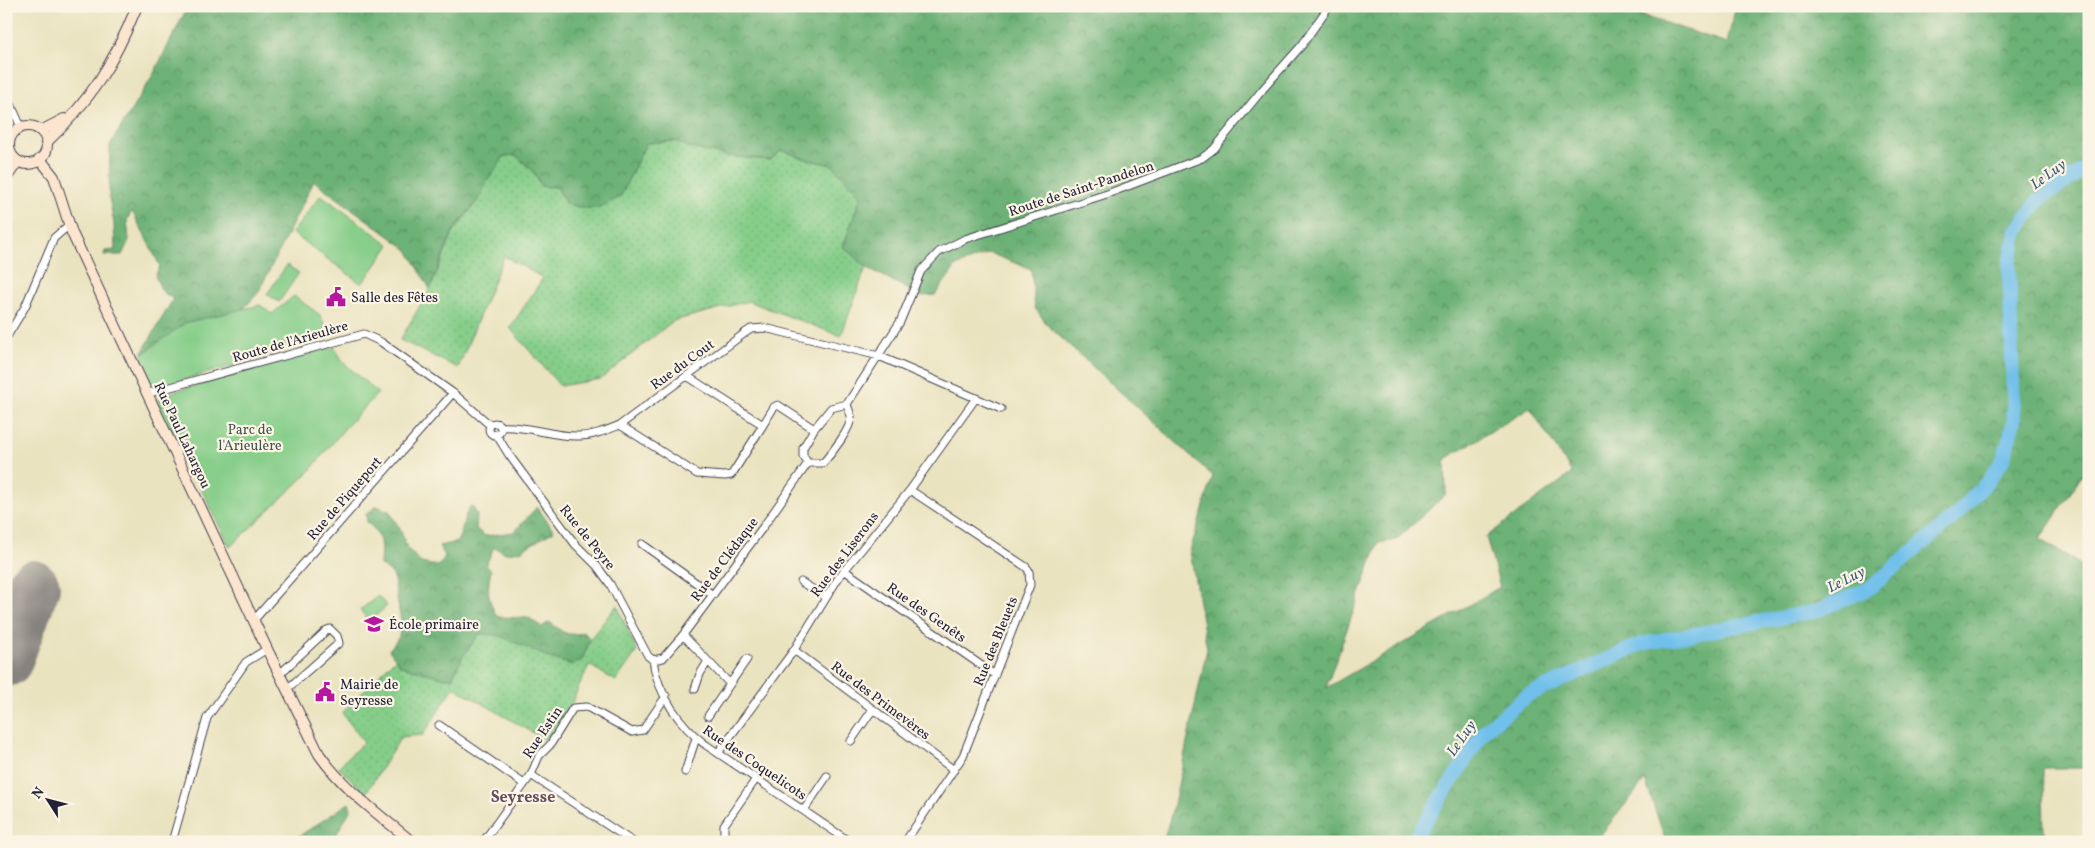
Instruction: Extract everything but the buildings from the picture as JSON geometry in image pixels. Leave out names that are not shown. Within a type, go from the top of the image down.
[{"type":"street","points":[[46,143],[69,120],[94,89],[114,58],[136,6]]},
{"type":"street","name":"Route de Saint-Pandelon","points":[[878,356],[900,322],[921,271],[940,252],[965,240],[1107,194],[1202,158],[1214,149],[1302,45],[1329,6]]},
{"type":"street","points":[[6,93],[21,127]]},
{"type":"street","points":[[41,131],[62,121],[79,107]]},
{"type":"street","points":[[32,126],[41,131],[46,143],[44,154],[40,159],[30,164],[18,161],[10,152],[9,140],[14,131],[21,127],[32,126]]},
{"type":"street","name":"Rue Paul Lahargou","points":[[40,159],[54,177],[70,229],[267,649],[319,754],[349,787],[412,842]]},
{"type":"street","points":[[6,178],[18,161]]},
{"type":"street","points":[[6,338],[26,307],[54,238],[70,229]]},
{"type":"street","name":"Rue du Cout","points":[[501,427],[514,426],[580,436],[620,425],[745,333],[758,327],[824,341],[878,356],[1001,409]]},
{"type":"street","name":"Route de l'Arieulère","points":[[149,394],[364,334],[381,342],[453,393]]},
{"type":"street","points":[[847,404],[851,417],[850,424],[829,457],[824,463],[808,464],[803,448],[814,429],[830,408],[847,404],[878,356]]},
{"type":"street","points":[[687,376],[763,425]]},
{"type":"street","name":"Rue de Peyre","points":[[453,393],[490,425],[491,433],[496,434],[509,455],[575,544],[597,566],[610,584],[648,656],[653,660]]},
{"type":"street","name":"Rue de Piqueport","points":[[254,620],[453,393]]},
{"type":"street","name":"Rue des Liserons","points":[[718,753],[794,650],[844,570],[910,490],[976,398]]},
{"type":"street","points":[[620,425],[697,474],[725,476],[734,471],[774,407],[778,404],[814,429]]},
{"type":"street","points":[[490,425],[496,423],[501,427],[499,433],[496,434]]},
{"type":"street","name":"Rue de Clédaque","points":[[653,660],[663,658],[683,635],[808,464]]},
{"type":"street","name":"Rue des Bleuets","points":[[905,842],[963,756],[1030,585],[1029,571],[1026,567],[910,490]]},
{"type":"street","points":[[642,544],[713,595]]},
{"type":"street","name":"Rue des Genêts","points":[[844,570],[995,675]]},
{"type":"street","points":[[801,582],[826,597]]},
{"type":"street","points":[[279,672],[283,671],[327,630],[330,629],[337,636],[339,643],[287,689]]},
{"type":"street","points":[[683,635],[730,684]]},
{"type":"street","points":[[172,842],[207,718],[246,662],[267,649]]},
{"type":"street","name":"Rue des Primevères","points":[[794,650],[954,770]]},
{"type":"street","points":[[708,716],[747,659]]},
{"type":"street","name":"Rue des Coquelicots","points":[[653,660],[658,679],[666,696],[687,730],[850,842]]},
{"type":"street","points":[[695,689],[700,674],[708,661]]},
{"type":"street","name":"Rue Estin","points":[[483,842],[531,775],[539,756],[550,745],[573,708],[587,707],[632,732],[643,730],[666,696]]},
{"type":"street","points":[[851,741],[873,709]]},
{"type":"street","points":[[439,725],[524,784]]},
{"type":"street","points":[[685,772],[696,738]]},
{"type":"street","points":[[531,775],[633,842]]},
{"type":"street","points":[[804,810],[827,776]]},
{"type":"street","points":[[724,842],[724,825],[756,779]]},
{"type":"green space","points":[[188,6],[1613,6],[1727,43],[1736,6],[2089,6],[2089,465],[2040,539],[2089,570],[2089,768],[2043,768],[2044,842],[1666,842],[1645,780],[1595,842],[1163,842],[1174,804],[1207,649],[1190,551],[1213,476],[1048,326],[1035,308],[1031,269],[989,253],[956,266],[935,295],[921,296],[866,267],[843,247],[861,196],[832,165],[805,159],[782,150],[770,160],[728,156],[691,148],[675,141],[646,143],[620,197],[598,208],[585,208],[566,204],[557,187],[541,186],[534,172],[516,155],[504,156],[486,183],[481,196],[453,231],[430,289],[408,250],[314,181],[258,293],[177,381],[153,386],[143,351],[173,299],[162,291],[155,276],[160,266],[132,211],[127,220],[129,240],[122,255],[104,255],[105,251],[115,250],[114,224],[109,197],[110,145],[154,73]],"holes":[[[1530,408],[1572,473],[1486,537],[1500,587],[1326,688],[1378,543],[1396,540],[1446,494],[1445,459]]]},
{"type":"green space","points":[[675,141],[709,152],[733,157],[770,160],[782,150],[805,159],[832,165],[861,196],[843,247],[866,267],[841,336],[748,301],[673,321],[601,379],[560,386],[510,328],[543,278],[504,256],[458,368],[400,340],[430,289],[454,231],[481,196],[486,183],[504,156],[516,155],[534,172],[541,186],[557,187],[566,204],[620,197],[646,143]]},
{"type":"green space","points":[[321,195],[390,245],[362,284],[292,233]]},
{"type":"green space","points":[[287,265],[299,273],[279,302],[267,294]]},
{"type":"green space","points":[[294,296],[320,315],[326,328],[330,330],[330,336],[322,338],[319,335],[269,352],[270,355],[152,389],[136,359],[185,323],[260,305],[272,314]]},
{"type":"green space","name":"Parc de l'Arieulère","points":[[334,347],[345,364],[378,393],[345,428],[307,474],[230,547],[158,402],[162,395]]},
{"type":"green space","points":[[472,505],[477,515],[476,529],[485,536],[514,532],[537,507],[554,531],[520,551],[506,553],[494,547],[486,565],[491,570],[489,583],[490,600],[498,617],[529,618],[542,627],[549,622],[568,634],[584,632],[590,639],[582,660],[573,665],[552,659],[498,635],[479,634],[462,658],[452,678],[445,678],[401,666],[389,650],[399,637],[401,622],[393,574],[380,565],[380,541],[376,532],[367,522],[366,514],[377,506],[389,511],[400,529],[407,548],[421,563],[439,566],[445,556],[439,546],[457,542],[467,513]]},
{"type":"green space","points":[[378,596],[387,606],[369,621],[360,610]]},
{"type":"green space","points":[[617,605],[637,651],[616,681],[589,665],[571,704],[549,742],[454,687],[423,735],[401,737],[366,793],[338,767],[364,742],[342,713],[395,659],[401,666],[452,678],[462,658],[479,634],[498,635],[523,645],[582,659],[590,639]]},
{"type":"green space","points":[[349,803],[351,809],[332,842],[290,842]]},
{"type":"waterway","name":"Le Luy","points":[[1412,842],[1485,730],[1528,695],[1641,644],[1817,611],[1870,588],[1955,516],[1989,480],[2004,458],[2014,420],[2009,264],[2017,231],[2038,201],[2089,166]]},
{"type":"taxiway","points":[[6,585],[19,591],[25,600],[24,609],[17,627]]},
{"type":"runway","points":[[6,660],[33,587]]},
{"type":"place","name":"Salle des Fêtes","points":[[336,297]]},
{"type":"place","name":"École primaire","points":[[374,624]]},
{"type":"place","name":"Mairie de Seyresse","points":[[325,692]]},
{"type":"district","name":"Seyresse","points":[[523,796]]}]
